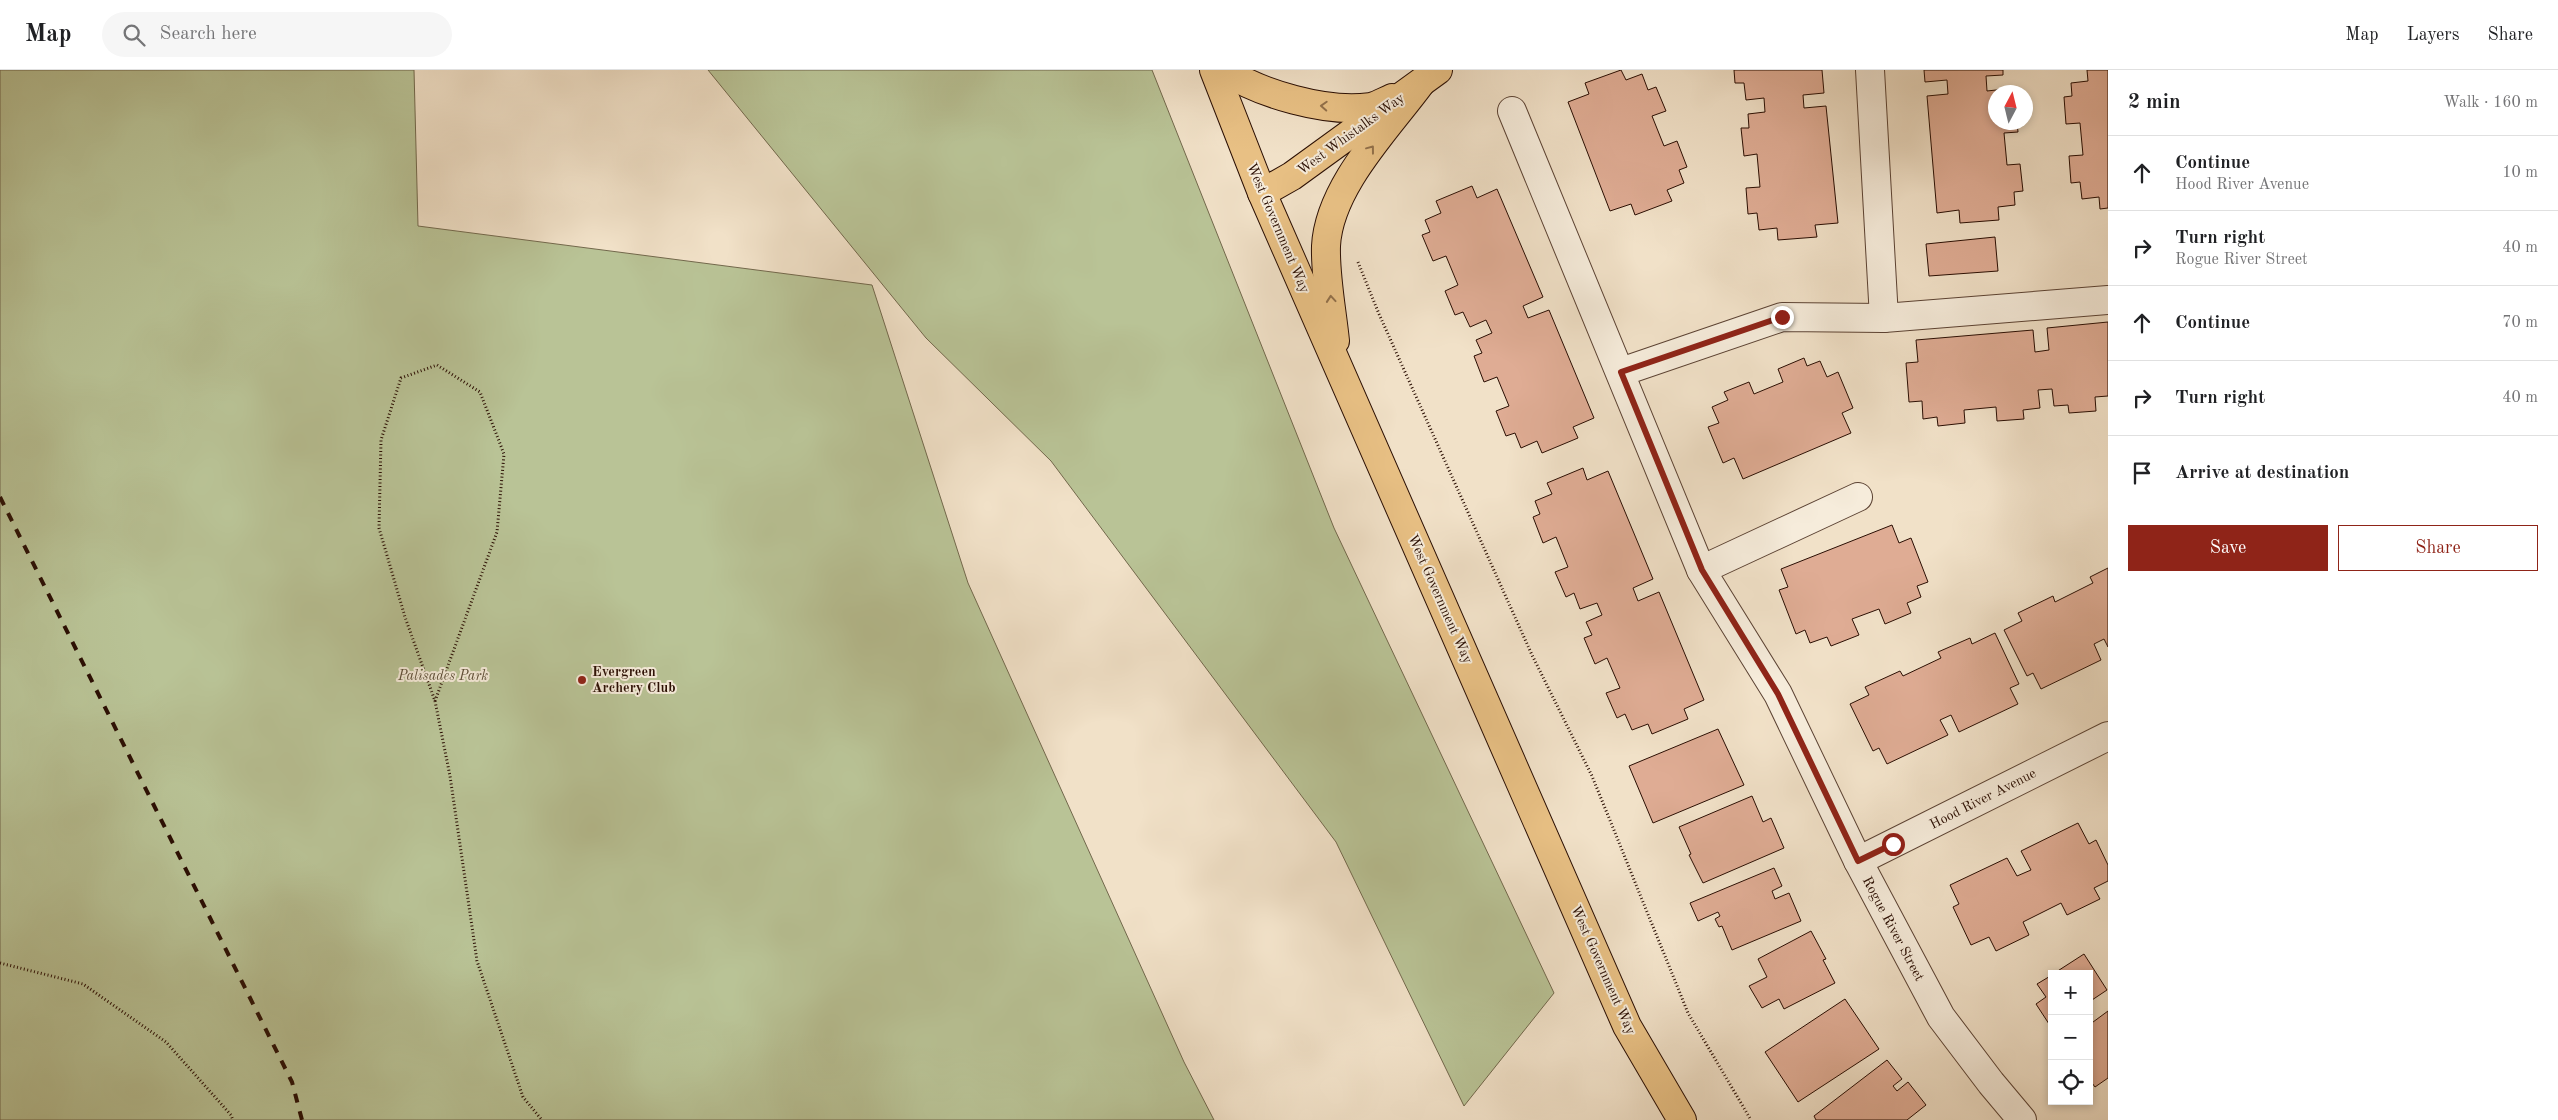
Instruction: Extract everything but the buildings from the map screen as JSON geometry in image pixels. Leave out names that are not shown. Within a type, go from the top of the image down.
[{"type":"main road","name":"West Government Way","points":[[1214,70],[1262,193],[1627,1026],[1682,1120]]},
{"type":"main road","points":[[1224,70],[1237,79],[1307,104],[1320,106],[1372,107],[1429,77]]},
{"type":"main road","name":"West Whistalks Way","points":[[1262,193],[1292,176],[1429,77]]},
{"type":"main road","points":[[1337,365],[1326,246],[1333,210],[1352,175],[1429,77]]},
{"type":"street","points":[[1870,70],[1884,318]]},
{"type":"street","name":"Rogue River Street","points":[[1512,111],[1702,570],[1778,694],[1858,861],[1941,1017],[1990,1083],[2022,1120]]},
{"type":"street","points":[[1621,372],[1782,317],[1884,318],[2108,300]]},
{"type":"street","points":[[1702,570],[1858,497]]},
{"type":"street","name":"Hood River Avenue","points":[[1858,861],[2108,736]]},
{"type":"path","points":[[1355,254],[1379,314],[1528,646],[1592,776],[1688,1013],[1751,1120]]},
{"type":"path","points":[[434,700],[497,532],[504,454],[480,392],[438,366],[401,378],[381,440],[379,528],[434,700],[450,776],[462,868],[478,961],[523,1098],[542,1120]]},
{"type":"path","points":[[0,963],[83,984],[166,1042],[231,1115],[233,1120]]},
{"type":"green space","name":"Evergreen Archery Club","points":[[0,70],[414,70],[418,226],[872,285],[968,583],[1184,1062],[1214,1120],[0,1120]]},
{"type":"green space","points":[[708,70],[1152,70],[1334,528],[1554,993],[1464,1106],[1336,842],[1051,461],[926,338]]},
{"type":"railway","points":[[0,497],[292,1082],[302,1120]]},
{"type":"place","name":"Evergreen Archery Club","points":[[582,680]]},
{"type":"route","points":[[1782,317],[1621,372],[1702,570],[1778,694],[1858,861],[1893,844]]},
{"type":"park label","name":"Palisades Park","points":[[443,676]]}]
